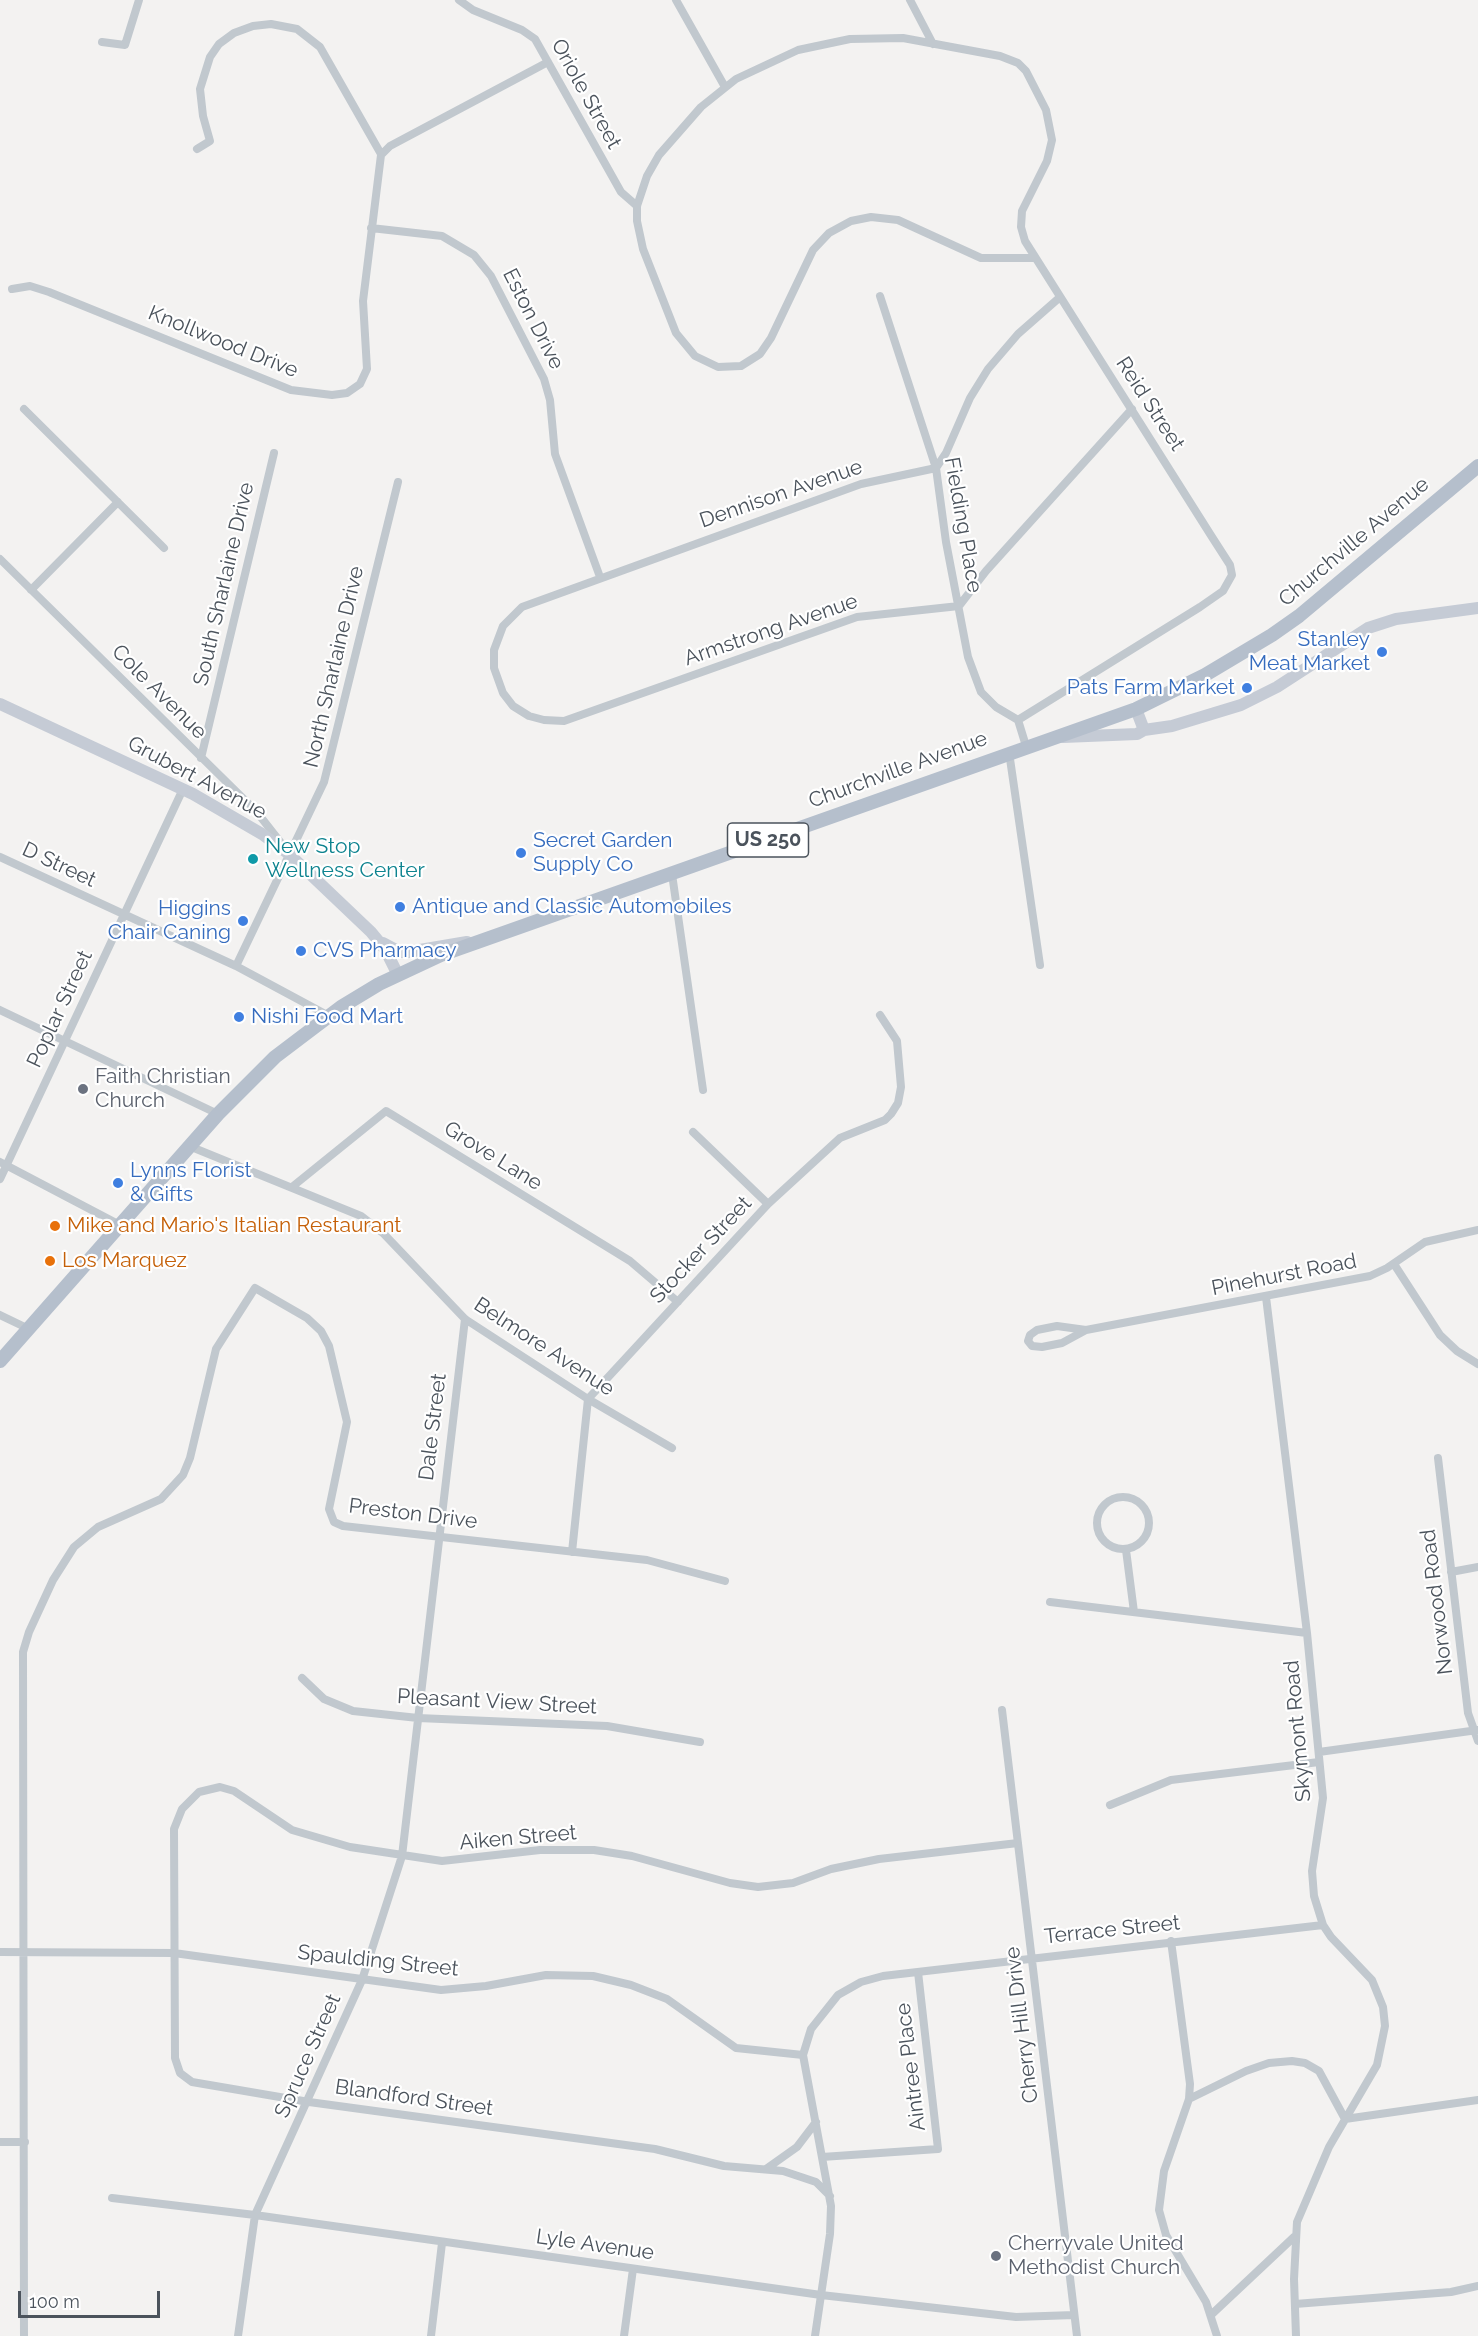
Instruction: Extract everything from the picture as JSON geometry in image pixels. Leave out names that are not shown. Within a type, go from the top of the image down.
[{"type":"main road","name":"Churchville Avenue","points":[[0,1361],[218,1114],[275,1057],[329,1016],[398,975],[480,941],[1009,752],[1136,709],[1205,675],[1299,616],[1478,466]]},
{"type":"street","points":[[102,42],[125,45],[138,0]]},
{"type":"street","name":"Oriole Street","points":[[459,0],[480,14],[528,33],[548,62],[621,192],[637,206]]},
{"type":"street","points":[[676,0],[725,87]]},
{"type":"street","points":[[910,0],[933,44]]},
{"type":"street","points":[[197,149],[210,141],[200,96],[202,75],[210,57],[219,44],[234,33],[253,26],[271,24],[297,29],[320,47],[381,154],[390,146],[548,62]]},
{"type":"street","name":"Reid Street","points":[[637,206],[647,176],[663,149],[701,106],[725,87],[780,57],[826,42],[888,37],[1011,60],[1026,71],[1040,97],[1051,128],[1051,146],[1046,165],[1027,196],[1021,223],[1025,241],[1232,572],[1231,581],[1223,591],[1200,607],[1018,720]]},
{"type":"street","name":"Knollwood Drive","points":[[12,289],[30,286],[49,291],[291,390],[342,395],[358,386],[368,369],[363,301],[381,154]]},
{"type":"street","points":[[637,206],[637,221],[643,249],[675,333],[697,358],[722,368],[747,364],[763,350],[813,250],[833,230],[851,221],[871,217],[898,220],[967,254],[985,259],[1034,258]]},
{"type":"street","name":"Eston Drive","points":[[371,228],[449,239],[477,258],[491,276],[547,387],[555,454],[600,577]]},
{"type":"street","name":"Fielding Place","points":[[880,297],[936,468],[946,542],[968,657],[981,692],[996,707],[1018,720]]},
{"type":"street","points":[[936,468],[946,453],[970,398],[987,369],[1018,334],[1059,298]]},
{"type":"street","points":[[24,409],[164,548]]},
{"type":"street","points":[[959,606],[986,571],[1132,409]]},
{"type":"street","name":"South Sharlaine Drive","points":[[201,758],[274,453]]},
{"type":"street","name":"Dennison Avenue","points":[[498,684],[494,668],[494,650],[500,631],[512,615],[528,604],[861,484],[936,468]]},
{"type":"street","name":"North Sharlaine Drive","points":[[236,966],[321,791],[329,767],[398,482]]},
{"type":"street","points":[[31,590],[118,502]]},
{"type":"street","name":"Cole Avenue","points":[[0,559],[265,821],[289,854]]},
{"type":"street","name":"Armstrong Avenue","points":[[498,684],[510,702],[525,714],[540,720],[564,721],[849,620],[877,613],[959,606]]},
{"type":"street","points":[[1055,737],[1115,737],[1172,726],[1257,699],[1358,633],[1376,625],[1478,608]]},
{"type":"street","name":"Grubert Avenue","points":[[0,704],[183,789],[242,821],[289,854],[381,943],[398,975]]},
{"type":"street","points":[[1136,709],[1144,730]]},
{"type":"street","points":[[1018,720],[1026,746]]},
{"type":"street","points":[[1009,752],[1040,965]]},
{"type":"street","name":"Poplar Street","points":[[0,1179],[3,1164],[65,1041],[183,789]]},
{"type":"street","name":"D Street","points":[[0,857],[236,966],[329,1016]]},
{"type":"street","points":[[672,874],[703,1090]]},
{"type":"street","points":[[381,943],[400,952],[408,952],[437,945],[480,941]]},
{"type":"street","points":[[0,1010],[218,1114]]},
{"type":"street","name":"Stocker Street","points":[[588,1399],[768,1204],[840,1138],[885,1120],[894,1110],[901,1088],[897,1041],[880,1015]]},
{"type":"street","name":"Grove Lane","points":[[292,1187],[386,1111],[630,1261],[678,1302]]},
{"type":"street","points":[[693,1132],[768,1204]]},
{"type":"street","name":"Belmore Avenue","points":[[189,1146],[352,1211],[375,1226],[465,1319],[588,1399],[672,1448]]},
{"type":"street","points":[[3,1164],[120,1225]]},
{"type":"street","name":"Pinehurst Road","points":[[1086,1330],[1057,1326],[1037,1330],[1030,1335],[1028,1341],[1032,1346],[1042,1347],[1062,1343],[1086,1330],[1370,1276],[1394,1264],[1425,1242],[1478,1230]]},
{"type":"street","points":[[1394,1264],[1440,1335],[1457,1351],[1478,1364]]},
{"type":"street","name":"Preston Drive","points":[[24,1952],[23,1652],[26,1640],[53,1580],[74,1547],[98,1527],[161,1499],[183,1475],[190,1458],[216,1349],[255,1288],[307,1318],[321,1331],[329,1346],[347,1422],[329,1509],[331,1517],[344,1526],[647,1560],[725,1581]]},
{"type":"street","name":"Skymont Road","points":[[1266,1297],[1319,1752],[1323,1808],[1312,1874],[1314,1896],[1323,1925],[1333,1939],[1368,1973],[1378,1991],[1384,2028],[1379,2059],[1361,2095],[1345,2119],[1297,2222],[1294,2237],[1296,2336]]},
{"type":"street","points":[[0,1315],[28,1329]]},
{"type":"street","name":"Dale Street","points":[[418,1719],[465,1319]]},
{"type":"street","points":[[572,1552],[588,1399]]},
{"type":"street","name":"Norwood Road","points":[[1438,1458],[1468,1713],[1478,1741]]},
{"type":"street","points":[[1122,1497],[1141,1503],[1149,1521],[1143,1540],[1126,1550],[1106,1543],[1099,1534],[1097,1523],[1103,1506],[1111,1499],[1122,1497]]},
{"type":"street","points":[[1126,1550],[1134,1612]]},
{"type":"street","points":[[1451,1572],[1478,1567]]},
{"type":"street","points":[[1050,1602],[1307,1634]]},
{"type":"street","name":"Pleasant View Street","points":[[302,1678],[319,1696],[340,1707],[418,1719],[607,1726],[700,1742]]},
{"type":"street","name":"Cherry Hill Drive","points":[[1002,1710],[1077,2336]]},
{"type":"street","name":"Spruce Street","points":[[238,2336],[255,2215],[309,2102],[362,1980],[402,1856],[418,1719]]},
{"type":"street","points":[[1319,1752],[1476,1731]]},
{"type":"street","points":[[1110,1805],[1171,1780],[1319,1762]]},
{"type":"street","name":"Aiken Street","points":[[174,1953],[174,1828],[184,1805],[202,1790],[216,1787],[232,1791],[279,1823],[307,1836],[402,1856],[454,1861],[532,1851],[594,1850],[637,1857],[730,1883],[769,1887],[793,1883],[837,1867],[879,1859],[1018,1843]]},
{"type":"street","name":"Terrace Street","points":[[803,2055],[808,2034],[816,2020],[843,1991],[869,1979],[1032,1957],[1323,1925]]},
{"type":"street","points":[[1171,1941],[1190,2085],[1189,2099],[1164,2171],[1159,2210],[1166,2235],[1212,2314],[1217,2336]]},
{"type":"street","name":"Spaulding Street","points":[[0,1952],[174,1953],[362,1980],[452,1990],[546,1975],[593,1976],[631,1984],[667,2000],[736,2048],[803,2055]]},
{"type":"street","points":[[24,1952],[24,2336]]},
{"type":"street","name":"Blandford Street","points":[[174,1953],[175,2058],[184,2077],[199,2085],[655,2149],[724,2166],[766,2169],[807,2177],[816,2182],[830,2196]]},
{"type":"street","name":"Aintree Place","points":[[822,2157],[938,2149],[918,1972]]},
{"type":"street","points":[[803,2055],[830,2196],[831,2224],[815,2336]]},
{"type":"street","points":[[1189,2099],[1260,2066],[1298,2061],[1319,2071],[1345,2119],[1478,2100]]},
{"type":"street","points":[[766,2169],[797,2147],[816,2122]]},
{"type":"street","points":[[0,2142],[25,2142]]},
{"type":"street","name":"Lyle Avenue","points":[[112,2198],[255,2215],[821,2295],[1016,2318],[1074,2315]]},
{"type":"street","points":[[1212,2314],[1294,2237]]},
{"type":"street","points":[[431,2336],[442,2243]]},
{"type":"street","points":[[624,2336],[633,2269]]},
{"type":"street","points":[[1295,2304],[1451,2292],[1478,2286]]},
{"type":"place","name":"Stanley Meat Market","points":[[1382,652]]},
{"type":"place","name":"Pats Farm Market","points":[[1247,688]]},
{"type":"place","name":"Secret Garden Supply Co","points":[[521,853]]},
{"type":"place","name":"New Stop Wellness Center","points":[[253,859]]},
{"type":"place","name":"Antique and Classic Automobiles","points":[[400,907]]},
{"type":"place","name":"Higgins Chair Caning","points":[[243,921]]},
{"type":"place","name":"CVS Pharmacy","points":[[301,951]]},
{"type":"place","name":"Nishi Food Mart","points":[[239,1017]]},
{"type":"place","name":"Faith Christian Church","points":[[83,1089]]},
{"type":"place","name":"Lynns Florist & Gifts","points":[[118,1183]]},
{"type":"place","name":"Mike and Mario's Italian Restaurant","points":[[55,1226]]},
{"type":"place","name":"Los Marquez","points":[[50,1261]]},
{"type":"place","name":"Cherryvale United Methodist Church","points":[[996,2256]]}]
